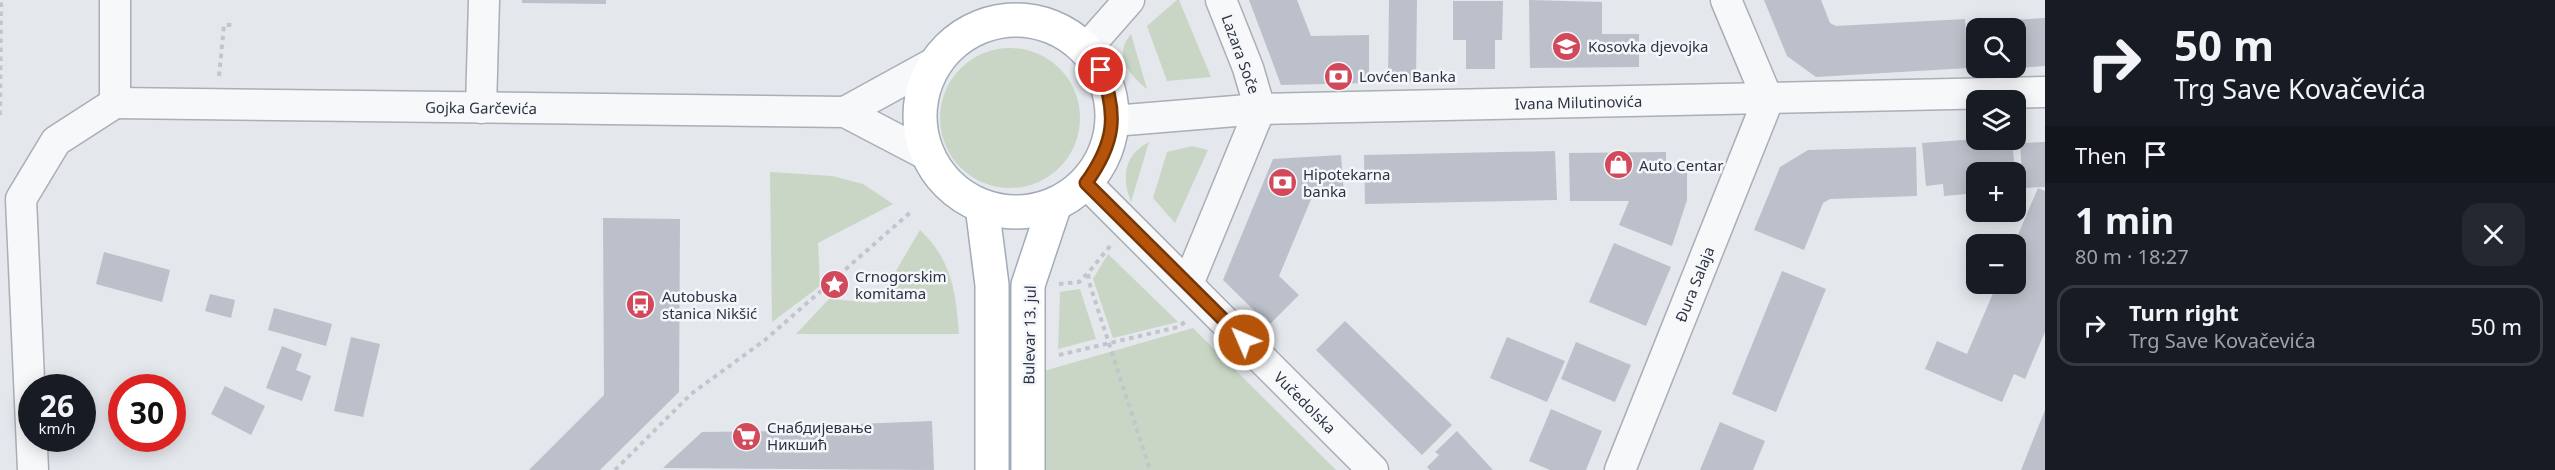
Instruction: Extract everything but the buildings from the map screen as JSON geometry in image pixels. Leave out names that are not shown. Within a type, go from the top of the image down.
[{"type":"main road","points":[[1036,11],[1086,49],[1101,70],[1110,95],[1113,121],[1109,143],[1100,164],[1086,183],[1055,204],[1031,211],[1006,212],[982,206],[960,194],[942,177],[928,156],[920,124],[923,92],[936,62],[985,13],[1011,20],[1036,11]]},
{"type":"main road","name":"Bulevar 13. jul","points":[[1028,470],[1028,285],[1055,204]]},
{"type":"main road","points":[[982,206],[992,285],[992,470]]},
{"type":"street","points":[[33,470],[21,199],[56,141],[115,103],[115,0]]},
{"type":"street","points":[[481,108],[484,0]]},
{"type":"street","points":[[1086,49],[1129,0]]},
{"type":"street","name":"Lazara Soče","points":[[1221,0],[1248,68],[1260,109]]},
{"type":"street","points":[[1726,0],[1768,100]]},
{"type":"street","points":[[845,112],[936,62]]},
{"type":"street","name":"Ivana Milutinovića","points":[[1113,121],[1260,109],[1768,100],[2045,92]]},
{"type":"street","name":"Đura Salaja","points":[[1620,470],[1768,100]]},
{"type":"street","name":"Gojka Garčevića","points":[[115,103],[845,112]]},
{"type":"street","points":[[1188,284],[1260,109]]},
{"type":"street","points":[[845,112],[928,156]]},
{"type":"street","name":"Vučedolska","points":[[1086,183],[1373,470]]},
{"type":"path","points":[[0,115],[1,0]]},
{"type":"path","points":[[216,104],[224,25],[233,25]]},
{"type":"path","points":[[615,470],[691,394],[765,339],[913,210]]},
{"type":"path","points":[[1050,285],[1079,282],[1114,242]]},
{"type":"path","points":[[1088,273],[1150,470]]},
{"type":"path","points":[[1051,357],[1178,327],[1191,319]]},
{"type":"green space","points":[[1179,0],[1211,77],[1167,81],[1147,26]]},
{"type":"green space","points":[[1131,34],[1147,89],[1134,77],[1125,64],[1123,49]]},
{"type":"green space","points":[[1010,48],[1037,53],[1059,69],[1075,91],[1080,118],[1075,145],[1059,167],[1037,183],[1010,188],[983,183],[961,167],[945,145],[940,118],[945,91],[961,69],[983,53]]},
{"type":"green space","points":[[1149,142],[1131,202],[1126,184],[1127,168],[1134,153]]},
{"type":"green space","points":[[1192,146],[1208,150],[1175,223],[1153,198],[1167,152]]},
{"type":"green space","points":[[770,172],[832,176],[863,184],[893,204],[818,243],[820,286],[772,322]]},
{"type":"green space","points":[[920,230],[931,241],[946,265],[954,291],[959,334],[796,334],[829,299],[877,303]]},
{"type":"green space","points":[[1108,254],[1178,322],[1113,338],[1093,279]]},
{"type":"green space","points":[[1080,289],[1096,339],[1058,349],[1060,292]]},
{"type":"green space","points":[[1193,328],[1336,470],[1044,470],[1044,371]]},
{"type":"place","name":"Kosovka djevojka","points":[[1567,46]]},
{"type":"place","name":"Lovćen Banka","points":[[1338,76]]},
{"type":"place","name":"Auto Centar","points":[[1618,165]]},
{"type":"place","name":"Hipotekarna banka","points":[[1282,183]]},
{"type":"place","name":"Crnogorskim komitama","points":[[834,285]]},
{"type":"place","name":"Autobuska stanica Nikšić","points":[[641,305]]},
{"type":"place","name":"Снабдијевање Никшић","points":[[746,436]]},
{"type":"route","points":[[1101,70],[1110,95],[1113,121],[1109,143],[1100,164],[1086,183],[1244,340]]}]
